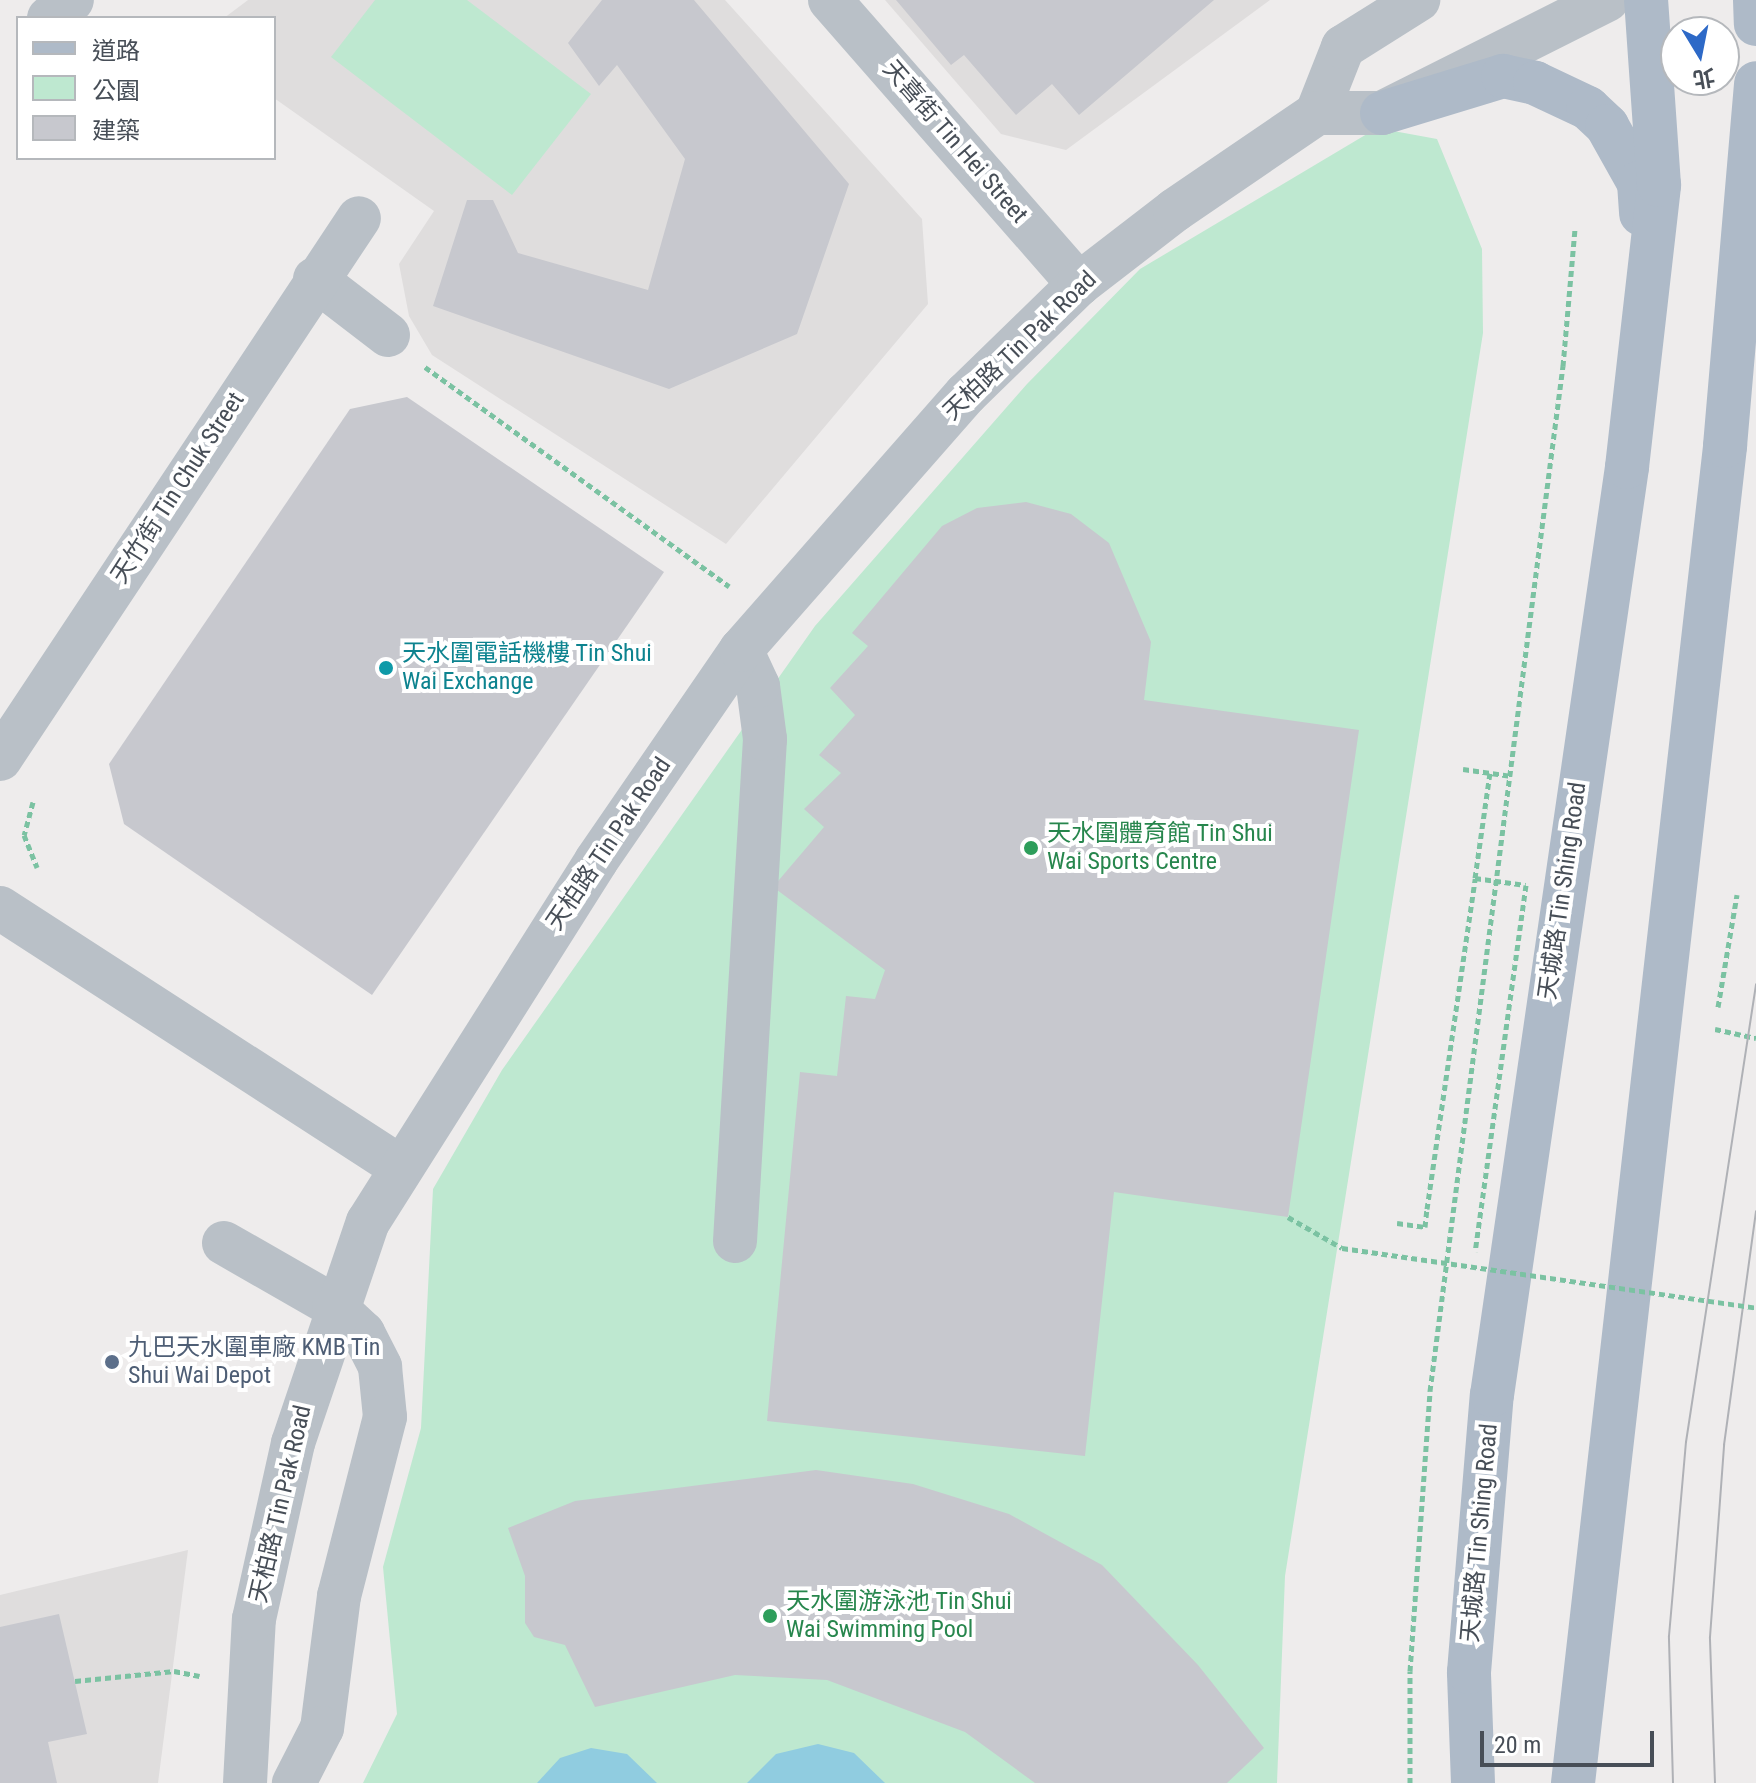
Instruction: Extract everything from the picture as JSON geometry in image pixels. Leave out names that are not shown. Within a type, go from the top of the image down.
[{"type":"main road","name":"天城路 Tin Shing Road","points":[[1473,1783],[1469,1672],[1492,1395],[1646,300],[1659,185],[1646,0]]},
{"type":"main road","points":[[1755,0],[1756,24]]},
{"type":"main road","points":[[1382,113],[1503,76],[1588,108],[1622,145],[1639,183],[1646,300]]},
{"type":"main road","points":[[1573,1783],[1729,402],[1756,83]]},
{"type":"main road","points":[[1581,1709],[1594,1783]]},
{"type":"street","points":[[52,16],[72,0]]},
{"type":"street","name":"天喜街 Tin Hei Street","points":[[830,0],[1079,284]]},
{"type":"street","points":[[1418,0],[1343,47],[1317,113],[1382,113],[1607,0]]},
{"type":"street","name":"天柏路 Tin Pak Road","points":[[245,1783],[254,1619],[334,1306],[398,1165],[741,650],[966,394],[1079,284],[1317,113]]},
{"type":"street","name":"天竹街 Tin Chuk Street","points":[[0,759],[315,279],[359,218]]},
{"type":"street","points":[[315,279],[401,347]]},
{"type":"street","points":[[735,1241],[765,739],[758,686],[741,650]]},
{"type":"street","points":[[0,908],[398,1165]]},
{"type":"street","points":[[224,1243],[334,1306],[363,1333],[380,1367],[385,1417],[339,1596],[322,1728],[294,1783]]},
{"type":"path","points":[[1410,1783],[1410,1671],[1430,1391],[1511,776],[1575,228]]},
{"type":"path","points":[[401,347],[730,587]]},
{"type":"path","points":[[1463,769],[1511,776]]},
{"type":"path","points":[[1397,1223],[1425,1227],[1490,773]]},
{"type":"path","points":[[34,798],[24,835],[38,871],[51,880]]},
{"type":"path","points":[[1475,878],[1526,885],[1475,1251]]},
{"type":"path","points":[[1737,895],[1714,1033],[1756,1038]]},
{"type":"path","points":[[1288,1217],[1342,1248],[1756,1308]]},
{"type":"path","points":[[75,1681],[174,1671],[204,1677]]},
{"type":"shaded area","points":[[248,0],[725,0],[922,219],[928,304],[726,544],[432,355],[409,316],[399,264],[434,211],[276,99],[276,16],[227,16]]},
{"type":"shaded area","points":[[885,0],[1270,0],[1066,150],[1001,134]]},
{"type":"shaded area","points":[[188,1550],[158,1783],[0,1783],[0,1595]]},
{"type":"green space","points":[[375,0],[467,0],[591,94],[512,195],[331,57]]},
{"type":"green space","name":"天水圍體育館 Tin Shui Wai Sports Centre","points":[[1377,128],[1437,139],[1482,249],[1483,333],[1285,1576],[1277,1783],[363,1783],[397,1714],[383,1567],[421,1428],[433,1189],[502,1070],[815,626],[1027,384],[1140,269]]},
{"type":"water","points":[[818,1744],[854,1753],[885,1783],[747,1783],[776,1754]]},
{"type":"water","points":[[591,1748],[627,1754],[657,1783],[537,1783],[560,1758]]},
{"type":"building","points":[[602,0],[694,0],[849,184],[797,334],[669,389],[433,306],[467,200],[493,200],[518,253],[648,290],[685,159],[617,65],[599,86],[568,43]]},
{"type":"building","points":[[896,0],[1214,0],[1079,115],[1052,84],[1016,115],[964,55],[951,65]]},
{"type":"building","name":"天水圍電話機樓 Tin Shui Wai Exchange","points":[[407,397],[664,572],[372,995],[124,824],[109,764],[350,409]]},
{"type":"building","points":[[1026,502],[1071,514],[1109,543],[1151,642],[1144,700],[1359,730],[1288,1217],[1114,1192],[1085,1456],[767,1421],[800,1072],[837,1076],[846,996],[875,999],[885,970],[773,887],[824,827],[804,809],[841,773],[819,755],[855,715],[830,688],[868,646],[852,633],[942,526],[977,508]]},
{"type":"building","name":"天水圍游泳池 Tin Shui Wai Swimming Pool","points":[[816,1470],[913,1484],[1009,1514],[1102,1565],[1198,1665],[1264,1748],[1227,1783],[1035,1783],[965,1732],[827,1680],[735,1675],[595,1707],[565,1645],[534,1637],[525,1623],[525,1576],[508,1528],[575,1501]]},
{"type":"building","points":[[59,1614],[87,1734],[48,1742],[57,1783],[0,1783],[0,1627]]},
{"type":"tram line","points":[[1673,1783],[1669,1636],[1686,1442],[1756,984]]},
{"type":"tram line","points":[[1715,1783],[1710,1637],[1724,1445],[1756,1211]]},
{"type":"place","name":"天水圍電話機樓 Tin Shui Wai Exchange","points":[[386,668]]},
{"type":"place","name":"天水圍體育館 Tin Shui Wai Sports Centre","points":[[1031,848]]},
{"type":"place","name":"九巴天水圍車廠 KMB Tin Shui Wai Depot","points":[[112,1362]]},
{"type":"place","name":"天水圍游泳池 Tin Shui Wai Swimming Pool","points":[[770,1616]]}]
